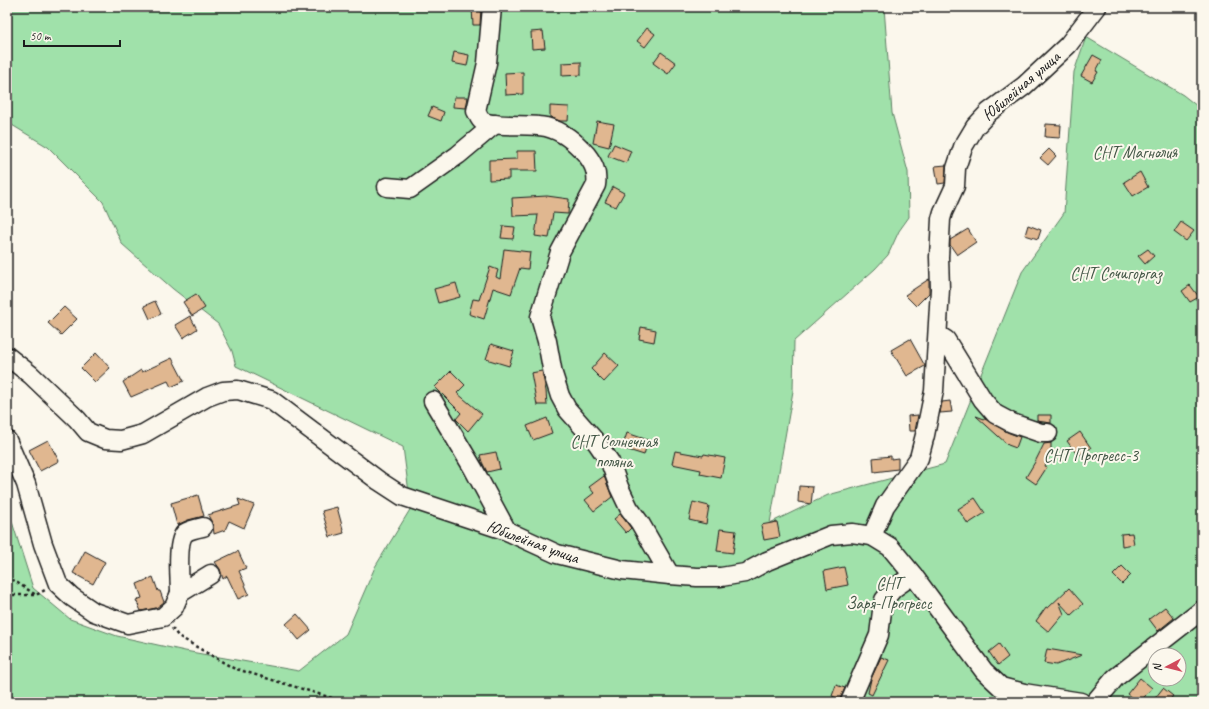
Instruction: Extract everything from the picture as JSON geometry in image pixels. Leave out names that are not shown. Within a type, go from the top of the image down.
[{"type":"street","points":[[492,7],[487,63],[476,111],[482,121],[495,124],[545,126],[558,131],[576,142],[592,162],[596,170],[596,185],[560,252],[540,317],[560,396],[567,409],[610,462],[619,487],[629,508],[640,523],[670,575]]},
{"type":"street","name":"Юбилейная улица","points":[[872,536],[885,506],[919,458],[934,391],[940,289],[939,257],[941,219],[955,186],[956,168],[963,147],[975,127],[989,112],[1024,86],[1068,45],[1097,7]]},
{"type":"street","points":[[387,187],[410,189],[458,155],[495,124]]},
{"type":"street","points":[[938,336],[946,340],[983,400],[995,414],[1012,423],[1040,433],[1048,434]]},
{"type":"street","name":"Юбилейная улица","points":[[7,356],[31,375],[88,432],[105,439],[121,440],[142,434],[207,397],[223,391],[238,390],[271,400],[379,481],[402,496],[507,531],[557,554],[622,570],[670,575],[715,577],[745,573],[767,561],[831,535],[852,533],[872,536],[890,547],[913,575],[984,671],[1001,687],[1024,693],[1081,702]]},
{"type":"street","points":[[433,402],[473,468],[507,531]]},
{"type":"street","points":[[7,440],[26,484],[43,544],[58,584],[94,612],[128,624],[163,617],[174,608],[180,593],[181,540],[186,533],[203,527]]},
{"type":"street","points":[[180,593],[211,574]]},
{"type":"street","points":[[850,702],[879,635],[884,600],[892,589],[913,575]]},
{"type":"street","points":[[1095,702],[1115,678],[1202,610]]},
{"type":"path","points":[[7,576],[36,595]]},
{"type":"path","points":[[7,595],[36,595],[58,584]]},
{"type":"path","points":[[163,617],[178,636],[234,668],[332,698],[340,702]]},
{"type":"green space","points":[[7,7],[884,7],[892,113],[908,172],[909,217],[899,231],[888,255],[875,269],[794,341],[793,391],[770,523],[828,495],[945,464],[1022,272],[1064,213],[1074,72],[1086,37],[1183,95],[1202,110],[1202,702],[7,702],[7,506],[33,588],[70,619],[117,636],[185,651],[299,671],[346,634],[375,567],[411,508],[403,447],[236,366],[232,351],[218,324],[173,289],[122,244],[103,202],[48,147],[7,122]]},
{"type":"building","points":[[472,7],[481,7],[480,25],[473,25]]},
{"type":"building","points":[[647,28],[655,34],[645,47],[637,41]]},
{"type":"building","points":[[543,31],[545,48],[532,49],[531,32]]},
{"type":"building","points":[[454,52],[469,55],[467,66],[452,63]]},
{"type":"building","points":[[661,52],[676,63],[668,74],[653,63]]},
{"type":"building","points":[[1093,55],[1102,60],[1096,71],[1098,72],[1092,82],[1081,76]]},
{"type":"building","points":[[581,62],[581,75],[562,76],[562,63]]},
{"type":"building","points":[[523,72],[523,94],[506,95],[505,73]]},
{"type":"building","points":[[454,97],[468,97],[466,108],[453,107]]},
{"type":"building","points":[[550,106],[569,107],[568,121],[560,121],[550,117]]},
{"type":"building","points":[[432,107],[444,112],[441,121],[428,116]]},
{"type":"building","points":[[597,121],[614,124],[609,147],[593,143]]},
{"type":"building","points":[[1046,124],[1061,125],[1060,138],[1045,137]]},
{"type":"building","points":[[614,144],[631,151],[626,163],[608,156]]},
{"type":"building","points":[[1049,149],[1056,156],[1048,165],[1040,158]]},
{"type":"building","points":[[517,151],[536,151],[537,171],[509,171],[509,179],[489,180],[489,160],[517,159]]},
{"type":"building","points":[[946,165],[945,183],[938,184],[935,166]]},
{"type":"building","points":[[1140,172],[1148,187],[1133,196],[1124,182]]},
{"type":"building","points":[[613,187],[624,193],[616,207],[605,202]]},
{"type":"building","points":[[547,196],[569,199],[568,214],[553,213],[549,238],[535,236],[538,215],[513,216],[512,198]]},
{"type":"building","points":[[1181,222],[1194,231],[1186,241],[1174,232]]},
{"type":"building","points":[[1028,225],[1041,230],[1038,239],[1025,235]]},
{"type":"building","points":[[503,226],[515,227],[513,239],[501,238]]},
{"type":"building","points":[[968,229],[976,242],[957,255],[950,245],[950,240]]},
{"type":"building","points":[[504,249],[530,252],[528,269],[520,268],[511,294],[493,288],[484,319],[469,314],[473,299],[479,300],[490,267],[498,270],[496,277],[500,279]]},
{"type":"building","points":[[1148,249],[1154,256],[1145,264],[1138,256]]},
{"type":"building","points":[[929,279],[929,293],[916,306],[905,295]]},
{"type":"building","points":[[456,283],[460,297],[438,303],[434,289]]},
{"type":"building","points":[[1190,285],[1199,297],[1190,302],[1182,291]]},
{"type":"building","points":[[196,294],[205,308],[192,316],[183,302]]},
{"type":"building","points":[[155,301],[161,314],[150,319],[144,306]]},
{"type":"building","points":[[64,307],[77,319],[61,335],[48,323]]},
{"type":"building","points":[[190,316],[197,329],[183,338],[175,325]]},
{"type":"building","points":[[641,327],[656,330],[654,342],[639,339]]},
{"type":"building","points":[[910,339],[925,366],[907,376],[891,350]]},
{"type":"building","points":[[491,344],[514,351],[509,366],[486,359]]},
{"type":"building","points":[[96,353],[110,368],[95,382],[81,368]]},
{"type":"building","points":[[605,353],[619,366],[604,382],[591,369]]},
{"type":"building","points":[[172,358],[184,381],[171,387],[168,381],[131,397],[123,382],[141,370],[142,372]]},
{"type":"building","points":[[451,371],[465,385],[457,393],[482,414],[468,431],[456,419],[461,413],[435,387]]},
{"type":"building","points":[[542,371],[547,405],[537,405],[531,373]]},
{"type":"building","points":[[950,401],[952,412],[940,413],[942,402]]},
{"type":"building","points":[[918,415],[915,431],[909,431],[908,416]]},
{"type":"building","points":[[1037,415],[1051,415],[1051,423],[1037,421]]},
{"type":"building","points":[[976,416],[1020,437],[1016,448],[1008,445]]},
{"type":"building","points":[[547,418],[552,433],[533,440],[527,426]]},
{"type":"building","points":[[1080,432],[1091,448],[1078,456],[1067,441]]},
{"type":"building","points":[[627,433],[648,440],[644,455],[622,448]]},
{"type":"building","points":[[48,440],[59,461],[40,471],[29,450]]},
{"type":"building","points":[[1051,443],[1051,452],[1045,466],[1047,467],[1036,484],[1026,477],[1044,444]]},
{"type":"building","points":[[675,451],[725,458],[721,478],[700,474],[701,470],[672,464]]},
{"type":"building","points":[[496,452],[500,469],[487,472],[480,455]]},
{"type":"building","points":[[891,456],[891,459],[898,458],[898,469],[874,472],[873,458]]},
{"type":"building","points":[[604,476],[612,497],[594,511],[585,500],[594,493],[589,487]]},
{"type":"building","points":[[799,486],[813,487],[811,504],[798,502]]},
{"type":"building","points":[[198,495],[204,516],[188,520],[177,525],[171,503]]},
{"type":"building","points":[[975,498],[985,513],[968,524],[958,509]]},
{"type":"building","points":[[238,499],[254,505],[244,528],[229,521],[225,530],[214,534],[213,525],[208,515],[240,505]]},
{"type":"building","points":[[693,502],[709,506],[706,524],[689,520]]},
{"type":"building","points":[[337,507],[344,533],[330,537],[322,511]]},
{"type":"building","points":[[620,514],[631,528],[626,533],[614,519]]},
{"type":"building","points":[[777,522],[780,537],[764,540],[761,525]]},
{"type":"building","points":[[720,529],[736,531],[733,553],[717,551]]},
{"type":"building","points":[[1132,533],[1134,544],[1122,546],[1121,534]]},
{"type":"building","points":[[85,551],[105,562],[93,584],[73,573]]},
{"type":"building","points":[[238,551],[246,568],[239,571],[249,594],[238,599],[227,576],[223,579],[220,569],[215,562]]},
{"type":"building","points":[[1122,566],[1131,575],[1122,584],[1113,575]]},
{"type":"building","points":[[844,567],[848,585],[827,589],[824,571]]},
{"type":"building","points":[[153,577],[164,602],[156,608],[141,611],[136,600],[142,598],[137,584]]},
{"type":"building","points":[[1069,588],[1083,604],[1071,615],[1059,602],[1064,614],[1049,632],[1036,621],[1046,607],[1048,608]]},
{"type":"building","points":[[1165,607],[1174,618],[1158,631],[1149,619]]},
{"type":"building","points":[[297,614],[311,630],[299,640],[286,624]]},
{"type":"building","points":[[999,644],[1008,657],[998,665],[989,652]]},
{"type":"building","points":[[1047,649],[1082,655],[1056,665],[1044,663]]},
{"type":"building","points":[[881,657],[889,660],[872,695],[868,693],[871,679]]},
{"type":"building","points":[[1140,678],[1147,684],[1147,687],[1152,688],[1140,702],[1137,702],[1127,694]]},
{"type":"building","points":[[836,685],[845,688],[840,699],[832,696]]},
{"type":"building","points":[[1163,688],[1173,696],[1168,702],[1152,702]]},
{"type":"park label","name":"СНТ Магнолия","points":[[1135,152]]},
{"type":"park label","name":"СНТ Сочигоргаз","points":[[1116,273]]},
{"type":"park label","name":"СНТ Солнечная поляна","points":[[614,451]]},
{"type":"park label","name":"СНТ Прогресс-3","points":[[1091,455]]},
{"type":"park label","name":"СНТ Заря-Прогресс","points":[[889,593]]}]
